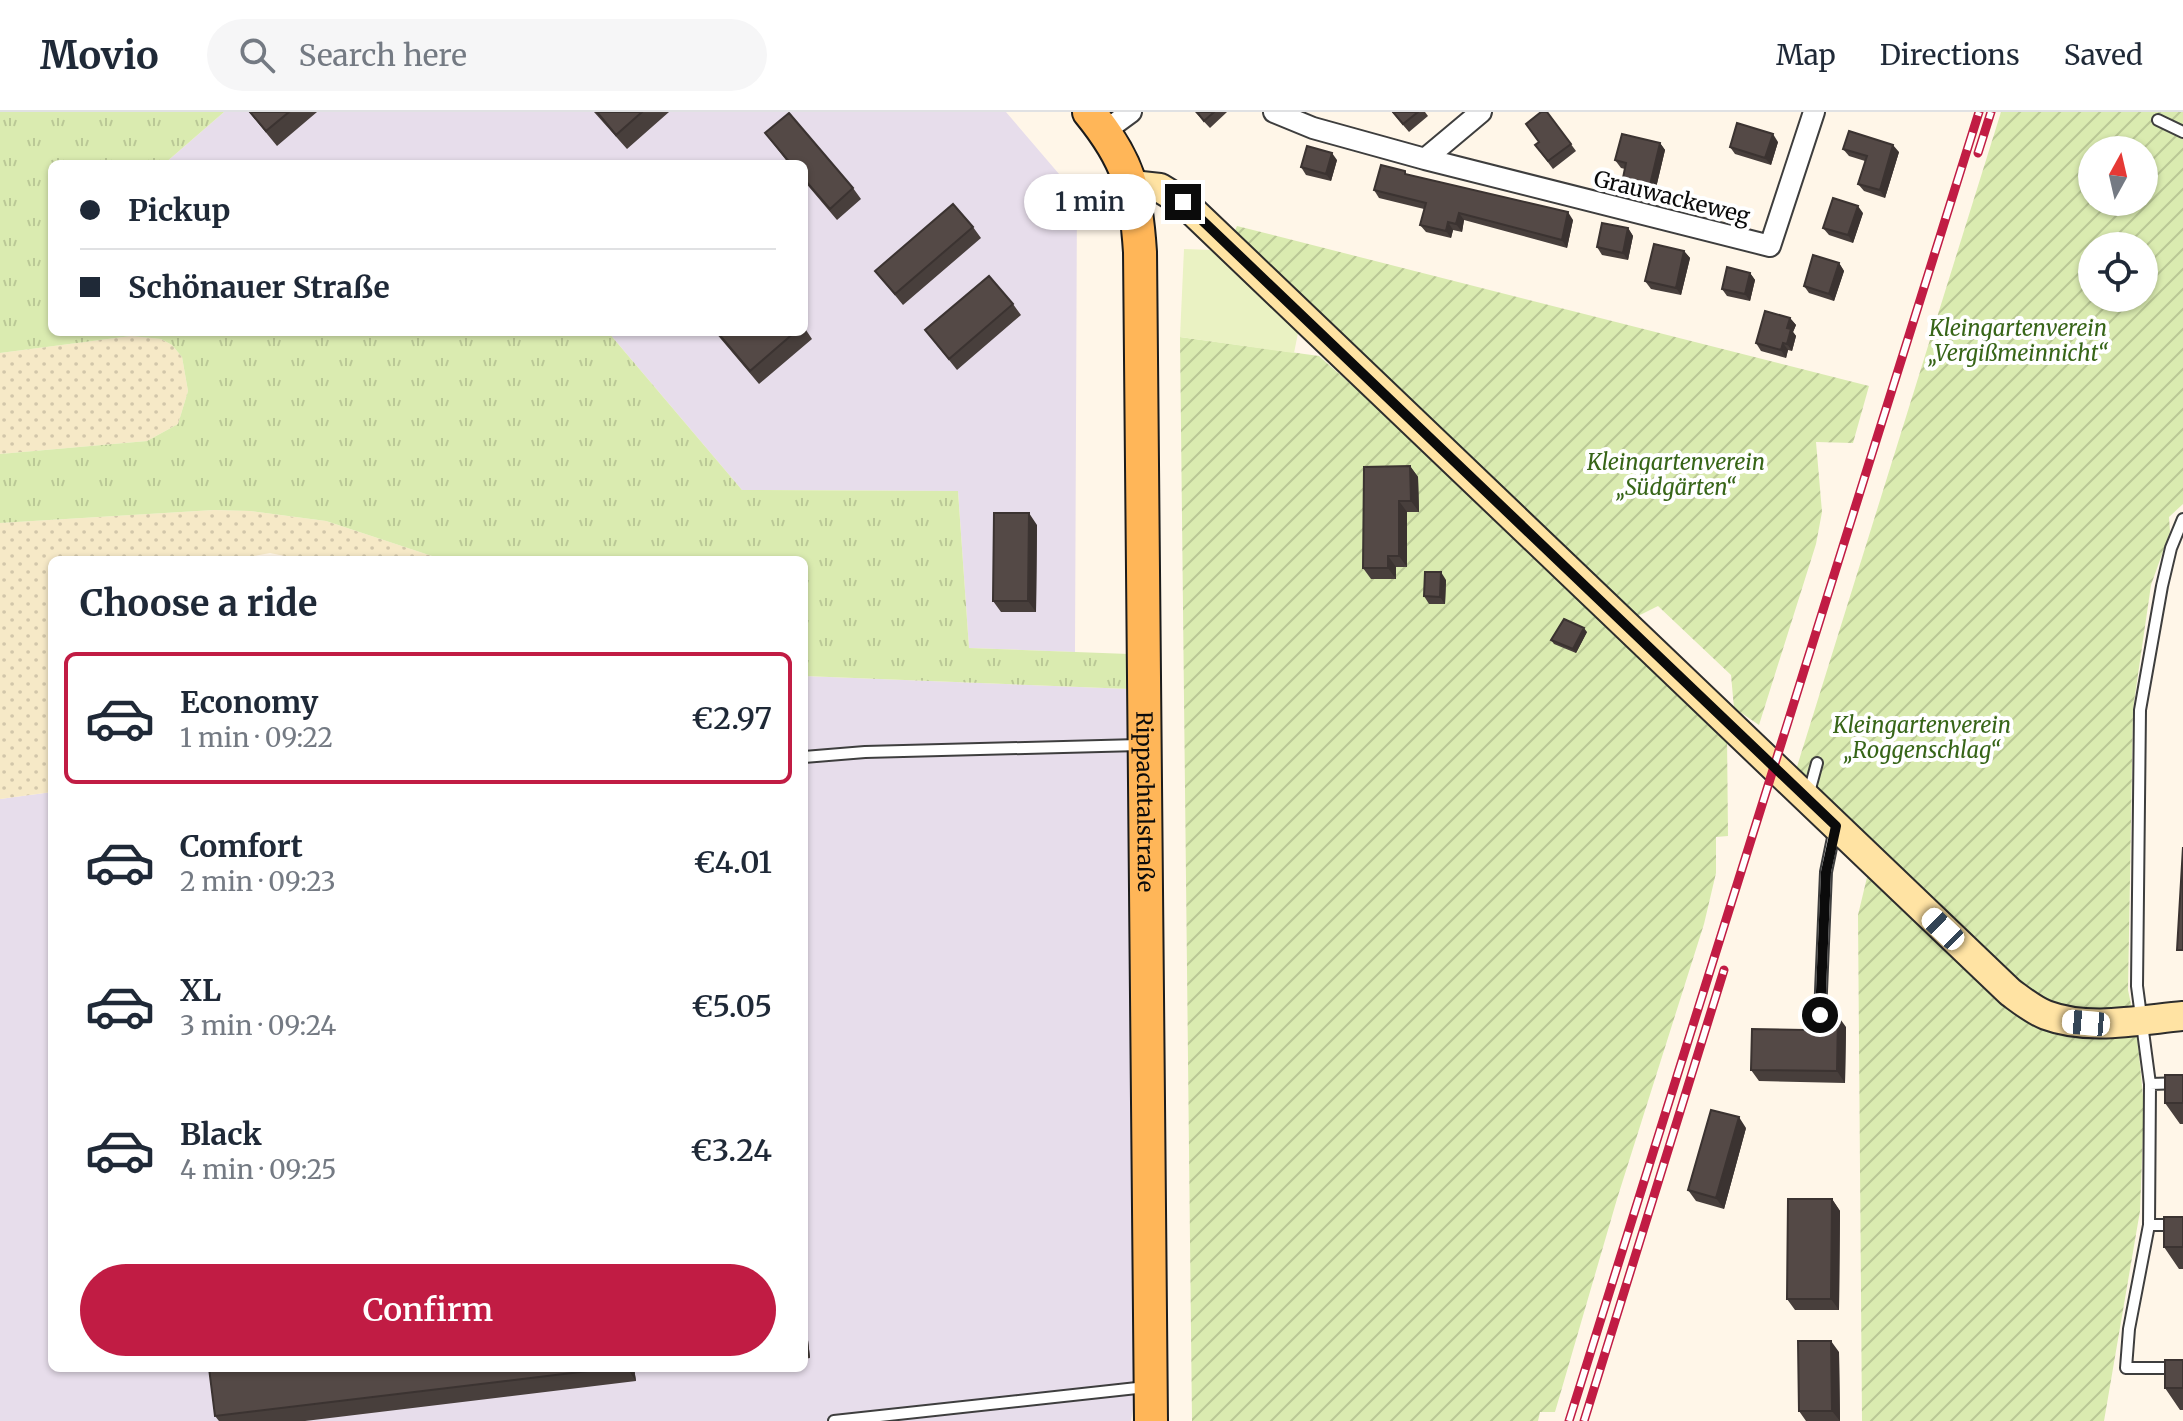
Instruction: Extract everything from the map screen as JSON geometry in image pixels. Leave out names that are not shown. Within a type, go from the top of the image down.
[{"type":"main road","name":"Rippachtalstraße","points":[[1097,122],[1117,149],[1132,185],[1137,204],[1140,252],[1151,1421]]},
{"type":"street","points":[[1097,122],[1131,112]]},
{"type":"street","name":"Grauwackeweg","points":[[1274,112],[1313,128],[1425,159],[1770,246],[1814,112]]},
{"type":"street","points":[[1425,159],[1481,112]]},
{"type":"street","points":[[1132,185],[1160,188],[1183,202],[2000,984],[2034,1009],[2062,1021],[2086,1023],[2183,1016]]},
{"type":"lane","points":[[2158,120],[2183,132]]},
{"type":"lane","points":[[2183,519],[2171,548],[2162,586],[2140,710],[2137,986],[2150,1084],[2149,1225],[2129,1329],[2126,1368],[2183,1368]]},
{"type":"lane","points":[[808,757],[865,752],[1145,745]]},
{"type":"lane","points":[[1807,799],[1817,763]]},
{"type":"lane","points":[[1820,1015],[1826,872],[1836,826]]},
{"type":"lane","points":[[2150,1084],[2183,1083]]},
{"type":"lane","points":[[2149,1225],[2183,1225]]},
{"type":"lane","points":[[834,1421],[1152,1386]]},
{"type":"shaded area","points":[[224,112],[1006,112],[1077,195],[1075,652],[969,648],[958,491],[742,490],[611,336],[808,336],[808,160],[169,160]]},
{"type":"shaded area","points":[[131,336],[161,339],[172,345],[182,357],[188,391],[178,424],[147,441],[0,454],[0,353]]},
{"type":"shaded area","points":[[214,510],[250,511],[326,521],[432,556],[285,556],[270,553],[255,556],[48,556],[48,793],[0,799],[0,523]]},
{"type":"shaded area","points":[[808,676],[1130,689],[1140,1367],[1131,1421],[0,1421],[0,799],[48,793],[48,1372],[808,1372]]},
{"type":"green space","points":[[0,112],[224,112],[169,160],[48,160],[48,336],[131,336],[0,353]]},
{"type":"green space","points":[[2001,112],[2183,112],[2183,504],[2169,517],[2170,532],[2151,585],[2133,709],[2128,990],[2137,1033],[2144,1107],[2140,1211],[2104,1421],[1862,1421],[1858,915],[1869,869],[1795,773]]},
{"type":"green space","name":"Kleingartenverein „Südgärten“","points":[[1237,226],[1869,386],[1853,443],[1816,442],[1822,512],[1816,544],[1759,725],[1734,708],[1731,675],[1658,606],[1634,618],[1232,237]]},
{"type":"green space","points":[[1184,249],[1213,250],[1298,333],[1294,353],[1180,337]]},
{"type":"green space","points":[[131,336],[611,336],[742,490],[958,491],[969,648],[1129,654],[1130,689],[808,676],[808,556],[432,556],[326,521],[250,511],[214,510],[0,523],[0,454],[147,441],[178,424],[188,391],[182,357],[172,345],[161,339]]},
{"type":"green space","points":[[1180,337],[1319,356],[1460,481],[1727,734],[1728,836],[1716,837],[1716,873],[1704,924],[1617,1199],[1555,1412],[1540,1412],[1538,1421],[1192,1421]]},
{"type":"building","points":[[250,112],[289,112],[266,131]]},
{"type":"building","points":[[597,112],[642,112],[616,135]]},
{"type":"building","points":[[1197,112],[1214,112],[1204,121]]},
{"type":"building","points":[[1393,112],[1418,112],[1403,124]]},
{"type":"building","points":[[1541,112],[1547,112],[1571,144],[1548,161],[1535,145],[1539,142],[1526,124]]},
{"type":"building","points":[[789,113],[853,188],[830,209],[808,184],[808,160],[788,160],[765,133]]},
{"type":"building","points":[[1737,123],[1773,134],[1765,158],[1730,147]]},
{"type":"building","points":[[1849,131],[1893,145],[1880,190],[1858,184],[1867,156],[1843,149]]},
{"type":"building","points":[[1622,134],[1660,143],[1650,185],[1623,178],[1626,163],[1615,160]]},
{"type":"building","points":[[1307,146],[1332,153],[1326,174],[1301,167]]},
{"type":"building","points":[[1381,165],[1405,171],[1405,174],[1568,212],[1562,240],[1459,213],[1456,224],[1448,222],[1446,231],[1420,225],[1426,203],[1374,190]]},
{"type":"building","points":[[1833,198],[1858,206],[1848,235],[1823,228]]},
{"type":"building","points":[[953,204],[973,227],[895,294],[875,271]]},
{"type":"building","points":[[1602,223],[1628,228],[1623,253],[1597,247]]},
{"type":"building","points":[[1654,244],[1684,251],[1676,288],[1645,281]]},
{"type":"building","points":[[1813,255],[1839,263],[1829,294],[1804,286]]},
{"type":"building","points":[[1727,267],[1750,273],[1745,294],[1722,289]]},
{"type":"building","points":[[989,276],[1013,304],[949,359],[925,330]]},
{"type":"building","points":[[1765,311],[1790,318],[1787,344],[1783,343],[1781,350],[1756,343]]},
{"type":"building","points":[[720,336],[790,336],[750,371]]},
{"type":"building","points":[[1410,466],[1411,501],[1399,501],[1399,556],[1388,556],[1388,568],[1363,568],[1364,467]]},
{"type":"building","points":[[994,513],[1029,513],[1028,601],[993,601]]},
{"type":"building","points":[[1425,572],[1441,572],[1440,597],[1424,596]]},
{"type":"building","points":[[1564,619],[1584,628],[1573,649],[1551,640]]},
{"type":"building","points":[[2183,847],[2183,950],[2177,950]]},
{"type":"building","points":[[1805,1015],[1838,1016],[1837,1071],[1751,1070],[1752,1029],[1805,1030]]},
{"type":"building","points":[[2165,1075],[2183,1075],[2183,1103],[2165,1103]]},
{"type":"building","points":[[1711,1110],[1739,1117],[1716,1198],[1688,1190]]},
{"type":"building","points":[[1788,1199],[1832,1199],[1831,1299],[1787,1299]]},
{"type":"building","points":[[2164,1217],[2183,1217],[2183,1247],[2164,1247]]},
{"type":"building","points":[[1798,1341],[1831,1341],[1832,1411],[1799,1411]]},
{"type":"building","points":[[2165,1360],[2183,1360],[2183,1388],[2165,1388]]},
{"type":"building","points":[[210,1372],[580,1372],[215,1416]]},
{"type":"railway","points":[[1569,1421],[1979,112]]},
{"type":"railway","points":[[1978,153],[1991,112]]},
{"type":"railway","points":[[1584,1421],[1724,970]]},
{"type":"route","points":[[1183,202],[1836,826],[1826,872],[1820,1015]]},
{"type":"park label","name":"Kleingartenverein „Vergißmeinnicht“","points":[[2018,340]]},
{"type":"park label","name":"Kleingartenverein „Roggenschlag“","points":[[1922,738]]}]
